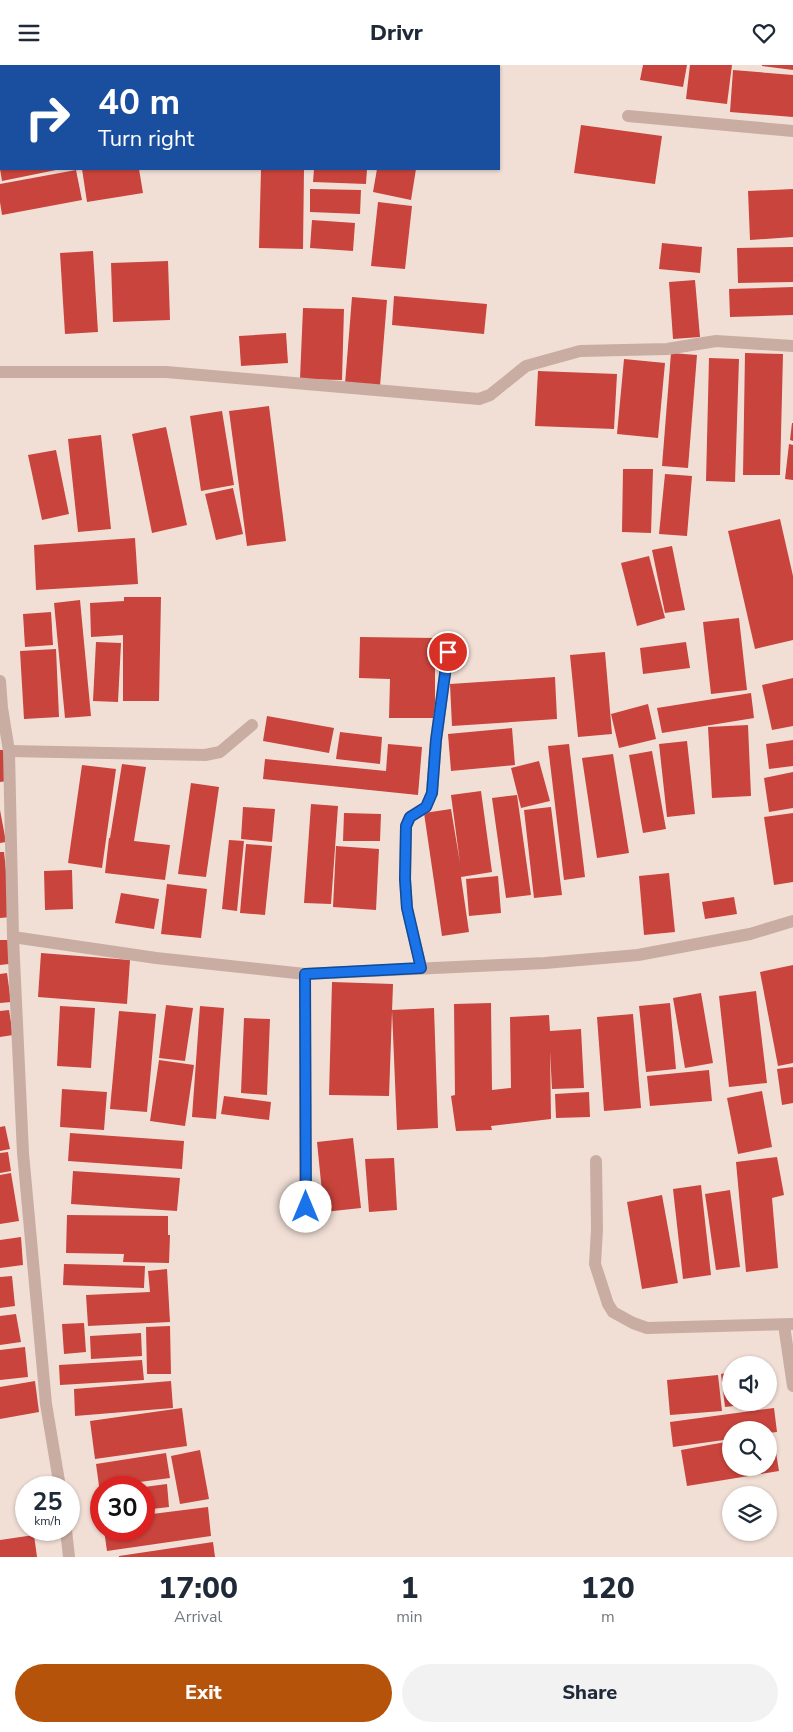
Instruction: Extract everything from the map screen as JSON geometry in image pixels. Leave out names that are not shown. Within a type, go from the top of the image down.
[{"type":"street","points":[[628,116],[793,131]]},
{"type":"street","points":[[0,372],[166,372],[479,399],[490,395],[526,366],[580,351],[667,349],[716,341],[793,346]]},
{"type":"street","points":[[421,968],[407,908],[405,879],[406,826],[410,817],[426,807],[432,793],[436,740],[448,652]]},
{"type":"street","points":[[0,681],[9,751],[13,937],[23,1153],[46,1404],[58,1476]]},
{"type":"street","points":[[9,751],[205,755],[220,752],[252,725]]},
{"type":"street","points":[[13,937],[156,958],[305,974],[545,963],[638,955],[750,933],[793,921]]},
{"type":"street","points":[[305,974],[306,1207]]},
{"type":"street","points":[[596,1161],[597,1229],[595,1264],[608,1304],[613,1312],[647,1328],[789,1325],[793,1386]]},
{"type":"street","points":[[67,1541],[69,1557]]},
{"type":"building","points":[[643,65],[687,65],[683,87],[640,80]]},
{"type":"building","points":[[690,65],[732,65],[727,104],[686,99]]},
{"type":"building","points":[[793,65],[793,70],[762,66]]},
{"type":"building","points":[[733,70],[793,75],[793,117],[730,112]]},
{"type":"building","points":[[581,125],[662,136],[655,184],[574,173]]},
{"type":"building","points":[[0,170],[56,170],[2,181]]},
{"type":"building","points":[[76,170],[82,200],[2,215],[0,184]]},
{"type":"building","points":[[82,170],[139,170],[143,193],[87,202]]},
{"type":"building","points":[[261,170],[304,170],[303,249],[259,248]]},
{"type":"building","points":[[314,170],[367,170],[366,184],[313,182]]},
{"type":"building","points":[[377,170],[416,170],[411,200],[373,192]]},
{"type":"building","points":[[310,189],[361,190],[360,214],[310,212]]},
{"type":"building","points":[[793,189],[793,237],[750,240],[748,191]]},
{"type":"building","points":[[378,202],[412,206],[405,269],[371,266]]},
{"type":"building","points":[[312,220],[355,223],[353,251],[310,248]]},
{"type":"building","points":[[662,243],[702,247],[700,273],[659,269]]},
{"type":"building","points":[[793,247],[793,282],[738,283],[737,248]]},
{"type":"building","points":[[93,251],[98,332],[65,334],[60,253]]},
{"type":"building","points":[[168,261],[170,320],[113,322],[111,263]]},
{"type":"building","points":[[695,280],[700,337],[673,339],[669,282]]},
{"type":"building","points":[[793,287],[793,315],[730,317],[729,289]]},
{"type":"building","points":[[394,296],[487,304],[484,334],[392,325]]},
{"type":"building","points":[[352,297],[387,300],[380,386],[345,384]]},
{"type":"building","points":[[303,308],[344,309],[342,380],[300,379]]},
{"type":"building","points":[[286,333],[288,363],[241,366],[239,336]]},
{"type":"building","points":[[671,353],[697,355],[688,468],[662,466]]},
{"type":"building","points":[[745,353],[783,354],[780,475],[743,475]]},
{"type":"building","points":[[709,358],[739,359],[735,482],[706,481]]},
{"type":"building","points":[[624,359],[665,363],[658,438],[617,434]]},
{"type":"building","points":[[538,371],[617,374],[614,429],[535,426]]},
{"type":"building","points":[[269,406],[286,541],[247,546],[229,411]]},
{"type":"building","points":[[222,411],[234,485],[201,491],[190,416]]},
{"type":"building","points":[[793,423],[793,441],[790,440]]},
{"type":"building","points":[[166,427],[187,525],[152,533],[132,434]]},
{"type":"building","points":[[101,435],[111,529],[78,532],[68,439]]},
{"type":"building","points":[[789,444],[793,445],[793,480],[785,479]]},
{"type":"building","points":[[56,450],[69,514],[42,520],[28,455]]},
{"type":"building","points":[[623,469],[653,469],[651,533],[622,532]]},
{"type":"building","points":[[665,474],[692,476],[687,536],[659,534]]},
{"type":"building","points":[[233,488],[243,534],[216,540],[205,494]]},
{"type":"building","points":[[780,519],[793,576],[793,640],[755,649],[728,531]]},
{"type":"building","points":[[135,538],[138,584],[36,590],[34,545]]},
{"type":"building","points":[[672,546],[685,610],[665,613],[652,550]]},
{"type":"building","points":[[649,556],[665,618],[637,626],[621,563]]},
{"type":"building","points":[[124,597],[161,597],[159,701],[123,701],[123,635],[91,637],[90,603],[124,601]]},
{"type":"building","points":[[80,600],[91,716],[65,718],[54,603]]},
{"type":"building","points":[[51,612],[53,645],[25,647],[23,614]]},
{"type":"building","points":[[739,618],[747,690],[711,694],[703,622]]},
{"type":"building","points":[[360,637],[435,638],[435,718],[389,718],[390,679],[359,678]]},
{"type":"building","points":[[96,642],[121,643],[118,702],[93,701]]},
{"type":"building","points":[[686,642],[690,668],[643,674],[640,648]]},
{"type":"building","points":[[56,649],[59,717],[24,719],[20,651]]},
{"type":"building","points":[[605,652],[612,734],[578,737],[570,655]]},
{"type":"building","points":[[555,677],[557,719],[452,726],[450,684]]},
{"type":"building","points":[[793,678],[793,726],[772,730],[762,685]]},
{"type":"building","points":[[751,693],[754,718],[662,733],[657,708]]},
{"type":"building","points":[[648,704],[656,739],[619,748],[611,714]]},
{"type":"building","points":[[267,716],[334,728],[329,753],[263,741]]},
{"type":"building","points":[[748,725],[751,796],[712,798],[708,727]]},
{"type":"building","points":[[512,728],[515,765],[451,771],[448,734]]},
{"type":"building","points":[[340,732],[382,737],[380,764],[336,759]]},
{"type":"building","points":[[793,740],[793,766],[769,769],[766,744]]},
{"type":"building","points":[[687,741],[695,814],[667,817],[659,744]]},
{"type":"building","points":[[388,744],[422,747],[418,795],[263,779],[265,759],[386,771]]},
{"type":"building","points":[[569,744],[585,877],[564,880],[548,746]]},
{"type":"building","points":[[0,750],[5,750],[7,781],[0,782]]},
{"type":"building","points":[[652,751],[666,829],[643,833],[629,755]]},
{"type":"building","points":[[613,754],[629,853],[597,858],[582,758]]},
{"type":"building","points":[[539,761],[550,801],[521,808],[511,768]]},
{"type":"building","points":[[122,764],[146,767],[134,841],[170,845],[165,880],[105,873]]},
{"type":"building","points":[[82,765],[116,769],[102,868],[68,863]]},
{"type":"building","points":[[793,772],[793,808],[769,812],[764,778]]},
{"type":"building","points":[[191,783],[219,787],[206,877],[178,874]]},
{"type":"building","points":[[481,791],[492,872],[461,877],[469,932],[442,936],[424,813],[451,809],[460,863],[451,795]]},
{"type":"building","points":[[517,795],[531,895],[506,898],[492,798]]},
{"type":"building","points":[[311,804],[338,806],[331,904],[304,903]]},
{"type":"building","points":[[243,807],[275,809],[272,842],[241,839]]},
{"type":"building","points":[[551,807],[562,895],[534,898],[524,810]]},
{"type":"building","points":[[0,810],[6,842],[0,843]]},
{"type":"building","points":[[344,813],[381,814],[380,841],[343,841]]},
{"type":"building","points":[[793,813],[793,882],[774,885],[764,817]]},
{"type":"building","points":[[229,840],[244,841],[237,911],[222,909]]},
{"type":"building","points":[[246,844],[272,846],[265,915],[240,913]]},
{"type":"building","points":[[336,846],[379,849],[376,910],[333,907]]},
{"type":"building","points":[[0,852],[4,852],[11,917],[0,918]]},
{"type":"building","points":[[72,870],[73,909],[45,910],[44,871]]},
{"type":"building","points":[[669,873],[675,932],[644,935],[639,876]]},
{"type":"building","points":[[498,876],[501,913],[469,916],[466,879]]},
{"type":"building","points":[[167,884],[207,889],[201,938],[161,934]]},
{"type":"building","points":[[121,893],[159,899],[154,929],[115,923]]},
{"type":"building","points":[[734,897],[737,914],[705,919],[702,902]]},
{"type":"building","points":[[0,940],[9,940],[9,964],[0,965]]},
{"type":"building","points":[[41,953],[130,960],[127,1004],[38,997]]},
{"type":"building","points":[[793,965],[793,1063],[778,1066],[760,972]]},
{"type":"building","points":[[7,973],[11,1002],[0,1003],[0,974]]},
{"type":"building","points":[[332,982],[393,984],[389,1096],[329,1095]]},
{"type":"building","points":[[756,991],[767,1083],[729,1087],[719,996]]},
{"type":"building","points":[[701,993],[713,1063],[685,1068],[673,998]]},
{"type":"building","points":[[491,1003],[492,1090],[511,1088],[510,1017],[549,1015],[550,1031],[581,1029],[584,1088],[552,1089],[550,1051],[551,1119],[491,1126],[492,1130],[456,1131],[451,1096],[455,1095],[454,1004]]},
{"type":"building","points":[[670,1003],[676,1069],[646,1072],[639,1006]]},
{"type":"building","points":[[166,1005],[193,1008],[185,1061],[159,1058]]},
{"type":"building","points":[[60,1006],[95,1008],[91,1068],[57,1066]]},
{"type":"building","points":[[200,1006],[224,1008],[216,1119],[192,1117]]},
{"type":"building","points":[[434,1008],[438,1128],[397,1130],[392,1010]]},
{"type":"building","points":[[9,1010],[13,1035],[0,1037],[0,1011]]},
{"type":"building","points":[[119,1011],[156,1014],[147,1112],[110,1109]]},
{"type":"building","points":[[633,1014],[641,1108],[604,1111],[597,1017]]},
{"type":"building","points":[[244,1018],[270,1019],[267,1095],[241,1093]]},
{"type":"building","points":[[159,1060],[194,1065],[185,1126],[150,1121]]},
{"type":"building","points":[[793,1067],[793,1103],[782,1105],[777,1069]]},
{"type":"building","points":[[709,1070],[712,1101],[650,1106],[647,1076]]},
{"type":"building","points":[[62,1089],[107,1092],[104,1130],[60,1127]]},
{"type":"building","points":[[762,1091],[772,1147],[738,1154],[727,1098]]},
{"type":"building","points":[[589,1092],[590,1117],[556,1118],[555,1094]]},
{"type":"building","points":[[224,1096],[271,1102],[269,1120],[221,1114]]},
{"type":"building","points":[[5,1126],[10,1149],[0,1151],[0,1127]]},
{"type":"building","points":[[70,1133],[184,1141],[182,1169],[68,1161]]},
{"type":"building","points":[[353,1138],[361,1208],[324,1212],[317,1142]]},
{"type":"building","points":[[8,1152],[11,1171],[0,1173],[0,1153]]},
{"type":"building","points":[[777,1157],[784,1195],[772,1198],[778,1268],[746,1272],[736,1162]]},
{"type":"building","points":[[394,1158],[397,1210],[369,1212],[365,1159]]},
{"type":"building","points":[[73,1171],[180,1178],[177,1211],[71,1204]]},
{"type":"building","points":[[11,1173],[19,1221],[0,1224],[0,1175]]},
{"type":"building","points":[[701,1185],[711,1275],[683,1279],[673,1189]]},
{"type":"building","points":[[730,1190],[740,1267],[716,1270],[705,1194]]},
{"type":"building","points":[[662,1195],[678,1283],[642,1289],[627,1202]]},
{"type":"building","points":[[67,1215],[168,1216],[168,1235],[170,1235],[169,1263],[123,1262],[124,1254],[66,1253]]},
{"type":"building","points":[[21,1237],[23,1265],[0,1268],[0,1240]]},
{"type":"building","points":[[64,1264],[145,1266],[144,1288],[63,1285]]},
{"type":"building","points":[[167,1269],[170,1322],[88,1326],[86,1295],[150,1292],[148,1271]]},
{"type":"building","points":[[12,1276],[15,1306],[0,1308],[0,1277]]},
{"type":"building","points":[[16,1314],[21,1342],[0,1345],[0,1316]]},
{"type":"building","points":[[84,1323],[86,1352],[64,1354],[62,1324]]},
{"type":"building","points":[[170,1326],[171,1374],[147,1374],[146,1327]]},
{"type":"building","points":[[141,1333],[142,1356],[91,1359],[90,1336]]},
{"type":"building","points":[[25,1347],[28,1377],[0,1380],[0,1350]]},
{"type":"building","points":[[142,1360],[144,1380],[60,1385],[59,1365]]},
{"type":"building","points":[[718,1375],[722,1411],[670,1415],[667,1380]]},
{"type":"building","points":[[35,1381],[39,1412],[0,1419],[0,1387]]},
{"type":"building","points":[[171,1381],[173,1408],[75,1416],[74,1389]]},
{"type":"building","points":[[182,1408],[187,1446],[95,1459],[90,1421]]},
{"type":"building","points":[[752,1411],[774,1411],[776,1421],[722,1421],[722,1440],[673,1447],[670,1422]]},
{"type":"building","points":[[722,1443],[722,1476],[748,1476],[687,1486],[681,1450]]},
{"type":"building","points":[[200,1450],[209,1499],[180,1504],[171,1456]]},
{"type":"building","points":[[166,1453],[170,1478],[155,1480],[155,1476],[98,1476],[96,1464]]},
{"type":"building","points":[[167,1484],[169,1507],[155,1509],[155,1486]]},
{"type":"building","points":[[208,1507],[211,1536],[107,1551],[106,1541],[155,1541],[155,1514]]},
{"type":"building","points":[[15,1538],[15,1541],[35,1541],[37,1557],[0,1557],[0,1540]]},
{"type":"building","points":[[213,1542],[215,1557],[119,1557],[119,1556]]},
{"type":"route","points":[[306,1207],[305,974],[421,968],[407,908],[405,879],[406,826],[410,817],[426,807],[432,793],[436,740],[448,652]]}]
